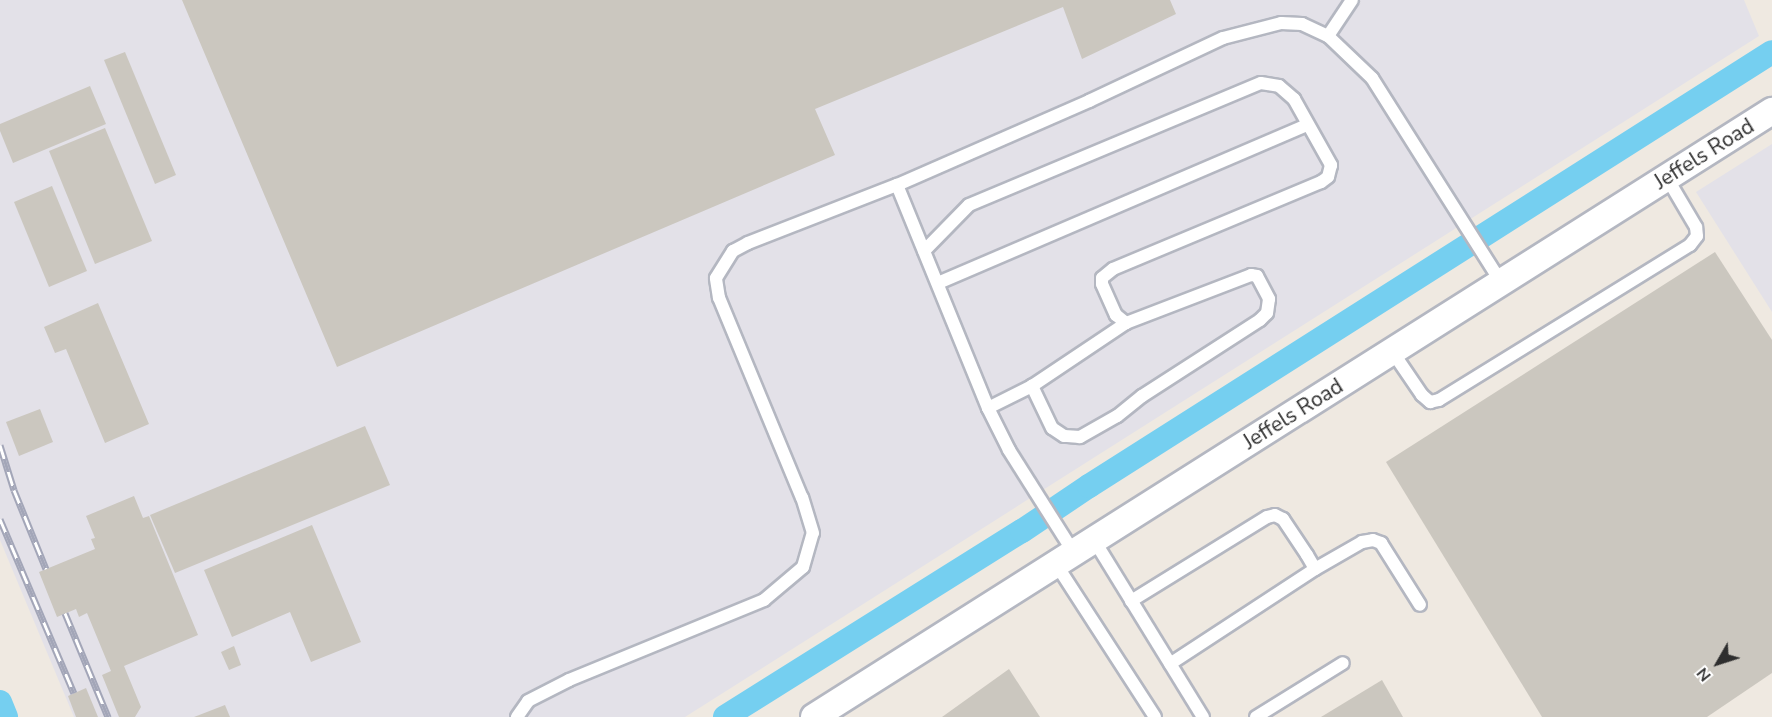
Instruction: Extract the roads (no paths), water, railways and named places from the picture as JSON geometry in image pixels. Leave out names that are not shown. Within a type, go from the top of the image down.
[{"type":"street","name":"Jeffels Road","points":[[814,717],[1772,111]]},
{"type":"lane","points":[[1328,36],[1352,0]]},
{"type":"lane","points":[[517,717],[528,701],[568,680],[764,600],[803,567],[813,533],[719,298],[716,278],[734,251],[748,243],[897,185],[1089,101],[1223,38],[1281,23],[1302,24],[1328,36],[1372,78],[1501,282]]},
{"type":"lane","points":[[924,250],[969,205],[1261,83],[1279,86],[1288,92],[1331,165],[1328,177],[1321,182],[1113,269],[1102,278],[1102,284],[1116,315],[1126,323]]},
{"type":"lane","points":[[938,283],[1307,124]]},
{"type":"lane","points":[[1392,351],[1422,395],[1430,402],[1439,400],[1690,245],[1697,236],[1696,227],[1667,178]]},
{"type":"lane","points":[[897,185],[988,408],[1014,459],[1075,552],[1155,717]]},
{"type":"lane","points":[[988,408],[1032,386],[1126,323],[1251,275],[1257,276],[1262,282],[1269,298],[1270,306],[1260,320],[1142,396],[1117,416],[1080,437],[1064,436],[1052,428],[1032,386]]},
{"type":"lane","points":[[1131,601],[1260,520],[1275,515],[1288,525],[1315,569]]},
{"type":"lane","points":[[1170,664],[1315,569],[1362,542],[1373,540],[1381,543],[1420,605]]},
{"type":"lane","points":[[1075,552],[1131,601],[1203,717]]},
{"type":"lane","points":[[1256,717],[1343,663]]},
{"type":"waterway","points":[[725,717],[1022,531],[1089,486],[1772,52]]},
{"type":"waterway","points":[[0,702],[6,717]]},
{"type":"railway","points":[[0,445],[14,490],[46,569]]},
{"type":"railway","points":[[0,519],[74,693]]},
{"type":"railway","points":[[65,613],[108,717]]}]
